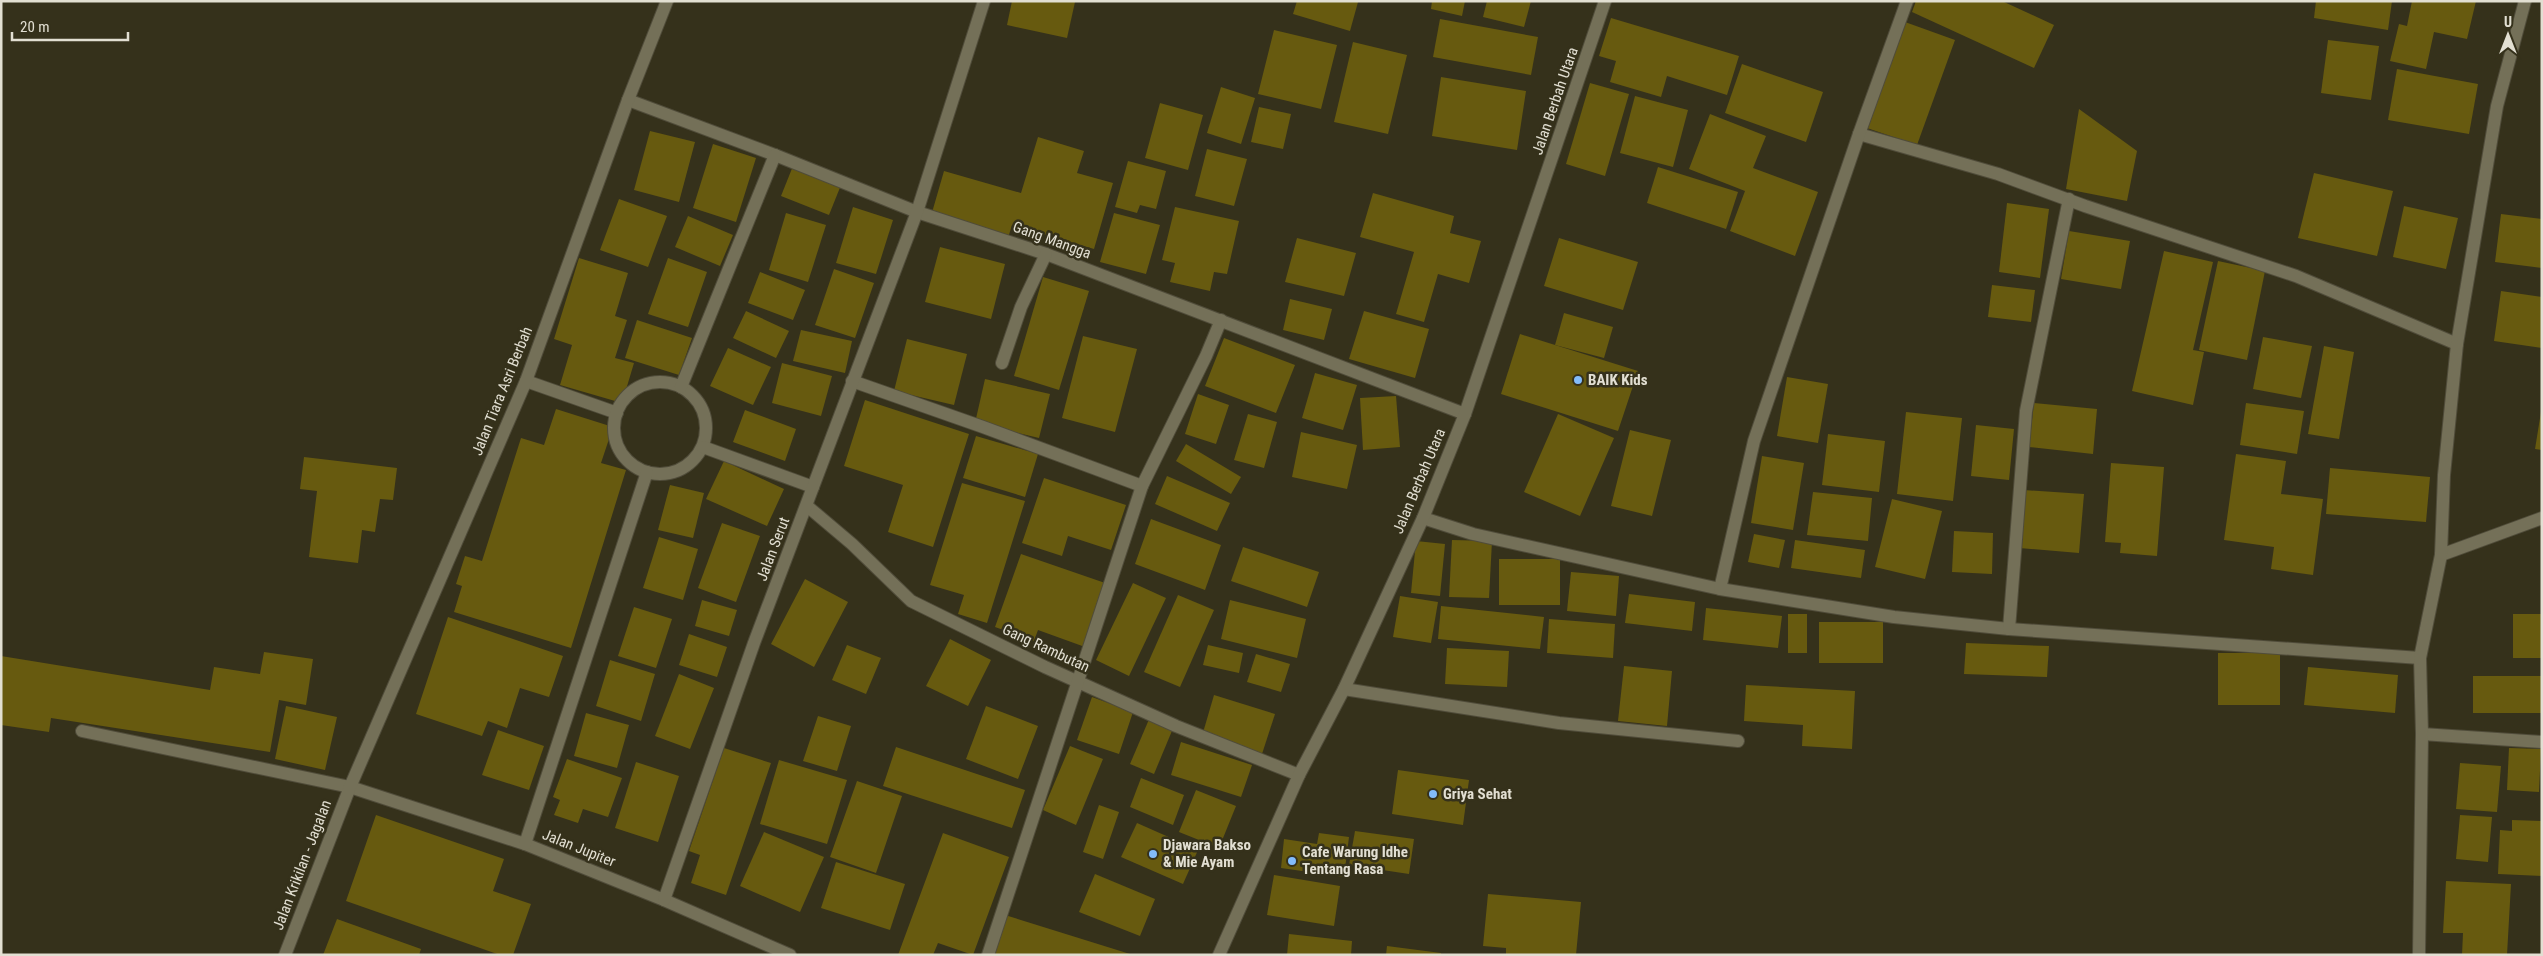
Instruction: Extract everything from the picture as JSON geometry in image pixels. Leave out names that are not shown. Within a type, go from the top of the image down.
[{"type":"street","name":"Jalan Tiara Asri Berbah","points":[[350,787],[526,382],[628,100],[667,1]]},
{"type":"street","name":"Jalan Serut","points":[[664,900],[754,643],[917,212],[984,1]]},
{"type":"street","name":"Jalan Berbah Utara","points":[[1219,955],[1299,776],[1344,689],[1423,518],[1465,414],[1605,1]]},
{"type":"street","points":[[1720,589],[1754,441],[1859,134],[1907,1]]},
{"type":"street","points":[[2419,955],[2422,734],[2420,658],[2441,555],[2444,475],[2457,344],[2498,106],[2525,1]]},
{"type":"street","name":"Gang Mangga","points":[[628,100],[775,155],[917,212],[1046,254],[1465,414]]},
{"type":"street","points":[[1859,134],[1998,174],[2296,276],[2457,344]]},
{"type":"street","points":[[681,387],[775,155]]},
{"type":"street","points":[[2009,629],[2026,411],[2069,199]]},
{"type":"street","points":[[1002,363],[1021,307],[1046,254]]},
{"type":"street","points":[[988,955],[1142,486],[1206,356],[1221,320]]},
{"type":"street","points":[[526,382],[617,413]]},
{"type":"street","points":[[662,382],[681,387],[695,397],[704,412],[707,429],[703,447],[694,460],[680,470],[664,474],[647,472],[634,466],[623,456],[616,443],[614,428],[617,413],[627,397],[643,386],[662,382]]},
{"type":"street","points":[[852,382],[983,427],[1142,486]]},
{"type":"street","points":[[703,447],[813,487]]},
{"type":"street","points":[[525,844],[647,472]]},
{"type":"street","name":"Gang Rambutan","points":[[807,506],[852,544],[912,601],[1176,726],[1299,776]]},
{"type":"street","points":[[1423,518],[1473,534],[1720,589],[1894,617],[2009,629],[2420,658]]},
{"type":"street","points":[[2441,555],[2542,518]]},
{"type":"street","points":[[1344,689],[1559,723],[1738,741]]},
{"type":"street","name":"Jalan Jupiter","points":[[82,731],[350,787],[525,844],[664,900],[790,955]]},
{"type":"street","points":[[2422,734],[2542,742]]},
{"type":"street","name":"Jalan Krikilan - Jagalan","points":[[285,955],[350,787]]},
{"type":"building","points":[[1012,1],[1075,2],[1067,38],[1007,25]]},
{"type":"building","points":[[1297,1],[1358,2],[1350,31],[1293,14]]},
{"type":"building","points":[[1432,1],[1465,1],[1462,16],[1431,9]]},
{"type":"building","points":[[1487,1],[1531,1],[1524,27],[1483,17]]},
{"type":"building","points":[[1916,1],[2002,1],[2054,25],[2034,68],[1912,12]]},
{"type":"building","points":[[2316,1],[2392,1],[2388,30],[2314,18]]},
{"type":"building","points":[[2412,1],[2476,1],[2467,39],[2434,32],[2426,69],[2390,61],[2399,24],[2407,26]]},
{"type":"building","points":[[1611,18],[1739,56],[1727,95],[1667,76],[1661,97],[1610,82],[1616,61],[1599,56]]},
{"type":"building","points":[[1440,19],[1538,37],[1531,75],[1433,57]]},
{"type":"building","points":[[1905,22],[1955,40],[1917,145],[1867,128]]},
{"type":"building","points":[[1274,30],[1337,45],[1321,109],[1258,94]]},
{"type":"building","points":[[2328,40],[2379,46],[2371,100],[2321,93]]},
{"type":"building","points":[[1353,42],[1407,55],[1388,134],[1334,122]]},
{"type":"building","points":[[1742,64],[1823,92],[1806,142],[1725,113]]},
{"type":"building","points":[[2397,69],[2478,84],[2469,134],[2388,120]]},
{"type":"building","points":[[1441,77],[1526,91],[1517,150],[1432,136]]},
{"type":"building","points":[[1590,83],[1629,94],[1605,176],[1566,164]]},
{"type":"building","points":[[1221,87],[1255,98],[1241,144],[1207,133]]},
{"type":"building","points":[[1635,96],[1688,110],[1673,167],[1620,153]]},
{"type":"building","points":[[1160,103],[1203,115],[1188,170],[1145,158]]},
{"type":"building","points":[[1259,107],[1291,114],[1283,149],[1251,142]]},
{"type":"building","points":[[2079,109],[2137,151],[2127,201],[2066,189]]},
{"type":"building","points":[[1710,114],[1766,136],[1753,168],[1818,192],[1795,256],[1730,231],[1745,191],[1689,169]]},
{"type":"building","points":[[650,131],[695,142],[679,202],[634,190]]},
{"type":"building","points":[[1038,137],[1084,151],[1077,173],[1113,183],[1094,249],[1012,225],[1008,238],[931,216],[944,171],[1021,193]]},
{"type":"building","points":[[713,144],[756,158],[736,222],[693,208]]},
{"type":"building","points":[[1207,149],[1247,159],[1234,206],[1195,196]]},
{"type":"building","points":[[1128,161],[1166,171],[1156,209],[1140,205],[1137,213],[1115,207]]},
{"type":"building","points":[[793,166],[841,185],[829,215],[781,196]]},
{"type":"building","points":[[1658,167],[1738,192],[1726,229],[1647,203]]},
{"type":"building","points":[[2314,173],[2393,191],[2377,256],[2298,238]]},
{"type":"building","points":[[1373,193],[1454,216],[1450,233],[1481,241],[1469,283],[1438,274],[1424,322],[1396,314],[1414,252],[1360,237]]},
{"type":"building","points":[[619,199],[667,216],[648,267],[600,250]]},
{"type":"building","points":[[2007,203],[2049,209],[2040,278],[1999,272]]},
{"type":"building","points":[[2404,206],[2458,218],[2446,269],[2393,257]]},
{"type":"building","points":[[853,207],[893,220],[876,274],[836,263]]},
{"type":"building","points":[[1175,207],[1239,221],[1227,274],[1214,272],[1210,291],[1170,282],[1175,263],[1162,260]]},
{"type":"building","points":[[786,213],[826,225],[808,282],[769,270]]},
{"type":"building","points":[[1114,213],[1160,225],[1146,274],[1100,262]]},
{"type":"building","points":[[2501,214],[2542,219],[2542,268],[2495,262]]},
{"type":"building","points":[[688,216],[733,235],[720,266],[675,247]]},
{"type":"building","points":[[2069,231],[2130,241],[2121,289],[2061,279]]},
{"type":"building","points":[[1297,238],[1356,253],[1344,296],[1285,282]]},
{"type":"building","points":[[1559,238],[1638,262],[1623,310],[1544,286]]},
{"type":"building","points":[[940,247],[1005,264],[991,319],[925,302]]},
{"type":"building","points":[[2164,251],[2213,262],[2193,350],[2204,352],[2193,405],[2132,391]]},
{"type":"building","points":[[579,258],[628,273],[615,316],[627,320],[615,358],[634,363],[622,403],[560,385],[572,345],[554,339]]},
{"type":"building","points":[[668,258],[707,272],[688,327],[648,314]]},
{"type":"building","points":[[2218,261],[2265,271],[2247,360],[2199,350]]},
{"type":"building","points":[[834,269],[874,283],[855,338],[815,325]]},
{"type":"building","points":[[760,272],[805,290],[793,320],[748,303]]},
{"type":"building","points":[[1043,277],[1089,291],[1059,390],[1014,376]]},
{"type":"building","points":[[1992,285],[2035,290],[2031,322],[1988,317]]},
{"type":"building","points":[[2501,291],[2542,297],[2542,348],[2494,341]]},
{"type":"building","points":[[1290,299],[1332,309],[1324,340],[1283,330]]},
{"type":"building","points":[[746,311],[789,331],[776,358],[733,338]]},
{"type":"building","points":[[1364,311],[1429,329],[1415,378],[1349,359]]},
{"type":"building","points":[[1564,313],[1613,327],[1604,358],[1555,345]]},
{"type":"building","points":[[637,320],[692,338],[679,375],[625,358]]},
{"type":"building","points":[[801,330],[852,341],[845,373],[793,361]]},
{"type":"building","points":[[1520,334],[1638,371],[1618,431],[1501,394]]},
{"type":"building","points":[[1083,336],[1137,349],[1115,432],[1062,418]]},
{"type":"building","points":[[2263,337],[2312,346],[2301,398],[2253,389]]},
{"type":"building","points":[[1224,338],[1295,365],[1276,413],[1205,386]]},
{"type":"building","points":[[907,339],[967,354],[954,405],[894,391]]},
{"type":"building","points":[[2324,346],[2354,352],[2339,439],[2308,434]]},
{"type":"building","points":[[728,348],[771,367],[753,405],[710,386]]},
{"type":"building","points":[[782,363],[832,376],[821,416],[772,403]]},
{"type":"building","points":[[1315,373],[1357,385],[1343,430],[1302,418]]},
{"type":"building","points":[[1787,377],[1828,384],[1818,443],[1777,436]]},
{"type":"building","points":[[985,379],[1050,394],[1039,438],[975,423]]},
{"type":"building","points":[[1198,394],[1229,405],[1216,444],[1185,434]]},
{"type":"building","points":[[1396,396],[1400,447],[1363,450],[1360,398]]},
{"type":"building","points":[[865,400],[969,434],[933,547],[888,532],[903,485],[844,466]]},
{"type":"building","points":[[2034,403],[2097,409],[2093,454],[2029,447]]},
{"type":"building","points":[[2246,403],[2304,411],[2297,454],[2240,445]]},
{"type":"building","points":[[556,409],[613,427],[601,463],[626,470],[571,648],[454,612],[462,586],[456,584],[465,556],[482,561],[521,438],[544,445]]},
{"type":"building","points":[[745,410],[796,429],[785,461],[733,442]]},
{"type":"building","points":[[1906,412],[1962,418],[1953,501],[1897,494]]},
{"type":"building","points":[[2542,413],[2542,450],[2535,449]]},
{"type":"building","points":[[1248,414],[1277,422],[1264,468],[1234,460]]},
{"type":"building","points":[[1558,414],[1614,438],[1580,516],[1524,492]]},
{"type":"building","points":[[1976,425],[2014,429],[2009,480],[1971,476]]},
{"type":"building","points":[[1630,430],[1671,440],[1652,516],[1611,506]]},
{"type":"building","points":[[1301,432],[1357,445],[1347,489],[1292,477]]},
{"type":"building","points":[[1828,434],[1885,441],[1879,492],[1822,485]]},
{"type":"building","points":[[976,436],[1038,454],[1025,497],[963,478]]},
{"type":"building","points":[[1186,444],[1241,477],[1231,494],[1176,461]]},
{"type":"building","points":[[2236,454],[2286,461],[2281,494],[2323,499],[2313,575],[2271,569],[2274,547],[2224,540]]},
{"type":"building","points":[[1762,456],[1804,463],[1793,530],[1751,523]]},
{"type":"building","points":[[304,457],[397,468],[393,500],[380,499],[375,532],[362,530],[358,563],[309,557],[317,491],[300,489]]},
{"type":"building","points":[[724,461],[784,489],[767,526],[706,499]]},
{"type":"building","points":[[2111,463],[2164,467],[2157,556],[2120,553],[2121,543],[2105,542]]},
{"type":"building","points":[[2330,468],[2430,477],[2426,522],[2326,514]]},
{"type":"building","points":[[1167,476],[1230,503],[1217,531],[1155,504]]},
{"type":"building","points":[[1044,478],[1126,505],[1111,550],[1068,536],[1062,556],[1022,543]]},
{"type":"building","points":[[962,483],[1025,501],[987,623],[958,614],[964,595],[930,585]]},
{"type":"building","points":[[670,485],[704,493],[693,538],[658,530]]},
{"type":"building","points":[[2023,490],[2084,494],[2079,553],[2019,548]]},
{"type":"building","points":[[1813,492],[1872,498],[1868,541],[1807,535]]},
{"type":"building","points":[[1892,499],[1942,511],[1925,579],[1875,567]]},
{"type":"building","points":[[1151,519],[1221,545],[1205,590],[1135,564]]},
{"type":"building","points":[[722,523],[760,536],[736,602],[698,588]]},
{"type":"building","points":[[1954,531],[1993,533],[1992,574],[1952,572]]},
{"type":"building","points":[[1754,534],[1785,540],[1779,568],[1748,562]]},
{"type":"building","points":[[659,537],[698,549],[683,600],[643,588]]},
{"type":"building","points":[[1452,540],[1492,541],[1489,598],[1449,597]]},
{"type":"building","points":[[1795,540],[1865,550],[1861,578],[1791,568]]},
{"type":"building","points":[[1416,541],[1445,544],[1440,596],[1411,593]]},
{"type":"building","points":[[1243,547],[1319,572],[1307,607],[1231,581]]},
{"type":"building","points":[[1021,554],[1108,584],[1085,647],[1038,630],[1034,641],[995,627]]},
{"type":"building","points":[[1499,559],[1560,559],[1560,605],[1499,605]]},
{"type":"building","points":[[1571,572],[1619,576],[1616,616],[1567,611]]},
{"type":"building","points":[[805,579],[848,602],[814,667],[771,644]]},
{"type":"building","points":[[1133,583],[1166,598],[1129,676],[1096,660]]},
{"type":"building","points":[[1629,594],[1695,602],[1692,631],[1625,623]]},
{"type":"building","points":[[1178,595],[1214,610],[1180,687],[1144,672]]},
{"type":"building","points":[[1400,596],[1438,602],[1431,643],[1393,637]]},
{"type":"building","points":[[702,600],[737,610],[729,636],[695,626]]},
{"type":"building","points":[[1230,600],[1306,619],[1297,658],[1221,639]]},
{"type":"building","points":[[1441,606],[1544,617],[1540,649],[1438,639]]},
{"type":"building","points":[[634,607],[672,619],[656,668],[618,656]]},
{"type":"building","points":[[1706,608],[1782,616],[1778,648],[1703,640]]},
{"type":"building","points":[[1788,614],[1807,614],[1807,653],[1788,653]]},
{"type":"building","points":[[2513,614],[2542,614],[2542,658],[2513,658]]},
{"type":"building","points":[[448,617],[563,656],[549,697],[520,688],[507,728],[488,721],[482,736],[416,714]]},
{"type":"building","points":[[1549,619],[1615,624],[1613,658],[1547,653]]},
{"type":"building","points":[[1819,622],[1883,622],[1883,663],[1819,663]]},
{"type":"building","points":[[689,634],[727,647],[717,677],[679,665]]},
{"type":"building","points":[[950,639],[991,660],[968,706],[926,686]]},
{"type":"building","points":[[1966,643],[2049,646],[2047,677],[1964,674]]},
{"type":"building","points":[[847,645],[881,658],[866,694],[832,680]]},
{"type":"building","points":[[1208,645],[1243,653],[1239,673],[1203,665]]},
{"type":"building","points":[[1447,648],[1509,651],[1507,687],[1445,684]]},
{"type":"building","points":[[264,652],[313,659],[306,705],[279,700],[270,752],[51,718],[49,732],[1,725],[1,656],[210,690],[214,667],[260,674]]},
{"type":"building","points":[[2218,653],[2280,653],[2280,705],[2218,705]]},
{"type":"building","points":[[1256,654],[1290,664],[1281,692],[1247,682]]},
{"type":"building","points":[[610,660],[655,674],[641,721],[596,706]]},
{"type":"building","points":[[1624,666],[1672,671],[1667,726],[1618,721]]},
{"type":"building","points":[[2308,667],[2398,675],[2395,713],[2304,705]]},
{"type":"building","points":[[679,674],[714,688],[690,749],[655,736]]},
{"type":"building","points":[[2473,676],[2542,676],[2542,713],[2473,713]]},
{"type":"building","points":[[1746,685],[1855,691],[1852,749],[1802,746],[1803,725],[1744,721]]},
{"type":"building","points":[[1214,695],[1275,714],[1262,754],[1202,736]]},
{"type":"building","points":[[1092,697],[1133,712],[1119,754],[1077,740]]},
{"type":"building","points":[[286,706],[337,717],[325,770],[275,759]]},
{"type":"building","points":[[986,706],[1038,726],[1018,779],[966,759]]},
{"type":"building","points":[[586,713],[629,725],[617,768],[574,756]]},
{"type":"building","points":[[818,716],[851,726],[837,771],[803,761]]},
{"type":"building","points":[[1150,717],[1174,726],[1154,774],[1130,764]]},
{"type":"building","points":[[498,730],[544,746],[529,790],[482,775]]},
{"type":"building","points":[[1181,742],[1252,765],[1241,797],[1171,775]]},
{"type":"building","points":[[1070,746],[1103,759],[1076,825],[1043,810]]},
{"type":"building","points":[[896,747],[1025,790],[1012,828],[883,786]]},
{"type":"building","points":[[724,748],[771,763],[726,895],[691,883],[700,855],[689,851]]},
{"type":"building","points":[[2509,748],[2541,749],[2539,792],[2507,790]]},
{"type":"building","points":[[567,759],[622,778],[608,817],[583,809],[578,823],[554,815],[560,800],[553,797]]},
{"type":"building","points":[[779,760],[847,780],[827,844],[760,824]]},
{"type":"building","points":[[636,762],[679,776],[658,842],[615,828]]},
{"type":"building","points":[[2460,763],[2501,766],[2497,812],[2456,809]]},
{"type":"building","points":[[1398,770],[1469,780],[1463,825],[1392,814]]},
{"type":"building","points":[[1141,778],[1184,795],[1173,825],[1130,807]]},
{"type":"building","points":[[857,781],[902,796],[876,873],[830,857]]},
{"type":"building","points":[[1196,790],[1236,806],[1219,848],[1179,832]]},
{"type":"building","points":[[1099,805],[1119,812],[1103,859],[1083,852]]},
{"type":"building","points":[[376,815],[504,859],[493,891],[531,904],[513,955],[500,955],[346,901]]},
{"type":"building","points":[[2460,815],[2492,817],[2488,862],[2456,859]]},
{"type":"building","points":[[2512,820],[2542,821],[2542,876],[2498,874],[2500,830],[2512,831]]},
{"type":"building","points":[[1137,823],[1198,850],[1183,884],[1121,857]]},
{"type":"building","points":[[1355,831],[1414,839],[1409,874],[1349,865]]},
{"type":"building","points":[[764,832],[824,857],[800,912],[740,886]]},
{"type":"building","points":[[943,833],[1009,857],[973,955],[938,943],[933,955],[898,955]]},
{"type":"building","points":[[1319,833],[1349,837],[1344,877],[1281,868],[1284,839],[1317,844]]},
{"type":"building","points":[[836,862],[905,884],[890,930],[821,908]]},
{"type":"building","points":[[1095,874],[1155,899],[1140,936],[1079,912]]},
{"type":"building","points":[[1274,875],[1340,886],[1334,926],[1267,915]]},
{"type":"building","points":[[2446,881],[2511,884],[2507,955],[2462,955],[2463,933],[2443,933]]},
{"type":"building","points":[[1488,894],[1581,902],[1576,955],[1506,955],[1506,948],[1483,946]]},
{"type":"building","points":[[1005,915],[1130,954],[992,955]]},
{"type":"building","points":[[337,919],[421,949],[419,955],[323,955]]},
{"type":"building","points":[[1289,934],[1352,941],[1351,955],[1287,955]]},
{"type":"building","points":[[1387,946],[1441,953],[1441,955],[1386,955]]},
{"type":"place","name":"BAIK Kids","points":[[1578,380]]},
{"type":"place","name":"Griya Sehat","points":[[1433,794]]},
{"type":"place","name":"Djawara Bakso & Mie Ayam","points":[[1153,854]]},
{"type":"place","name":"Cafe Warung Idhe Tentang Rasa","points":[[1292,861]]}]
